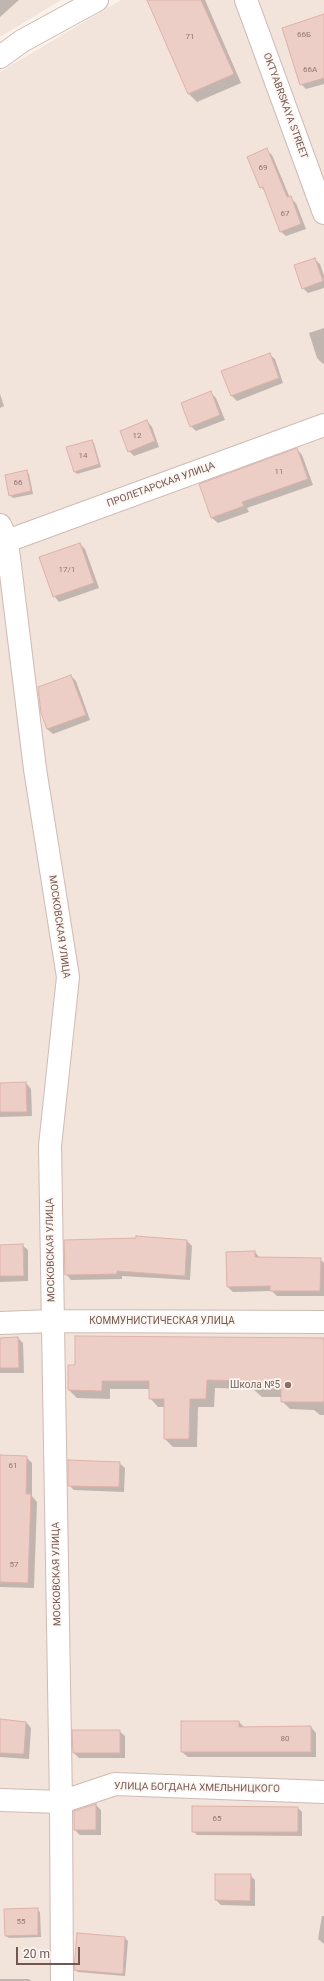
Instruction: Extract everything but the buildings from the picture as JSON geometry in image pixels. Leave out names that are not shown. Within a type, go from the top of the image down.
[{"type":"street","points":[[0,57],[22,40],[97,0]]},
{"type":"street","name":"OKTYABRSKAYA STREET","points":[[246,0],[324,212]]},
{"type":"street","name":"ПРОЛЕТАРСКАЯ УЛИЦА","points":[[2,537],[324,425]]},
{"type":"street","name":"МОСКОВСКАЯ УЛИЦА","points":[[2,537],[35,769],[68,977],[50,1146],[61,1802],[62,1981]]},
{"type":"street","name":"КОММУНИСТИЧЕСКАЯ УЛИЦА","points":[[0,1323],[52,1321],[324,1322]]},
{"type":"street","name":"УЛИЦА БОГДАНА ХМЕЛЬНИЦКОГО","points":[[0,1800],[61,1802],[115,1784],[324,1792]]},
{"type":"shaded area","points":[[0,0],[61,0],[0,37]]},
{"type":"shaded area","points":[[121,0],[324,0],[324,1981],[0,1981],[0,72]]},
{"type":"place","name":"Школа №5","points":[[288,1385]]}]
